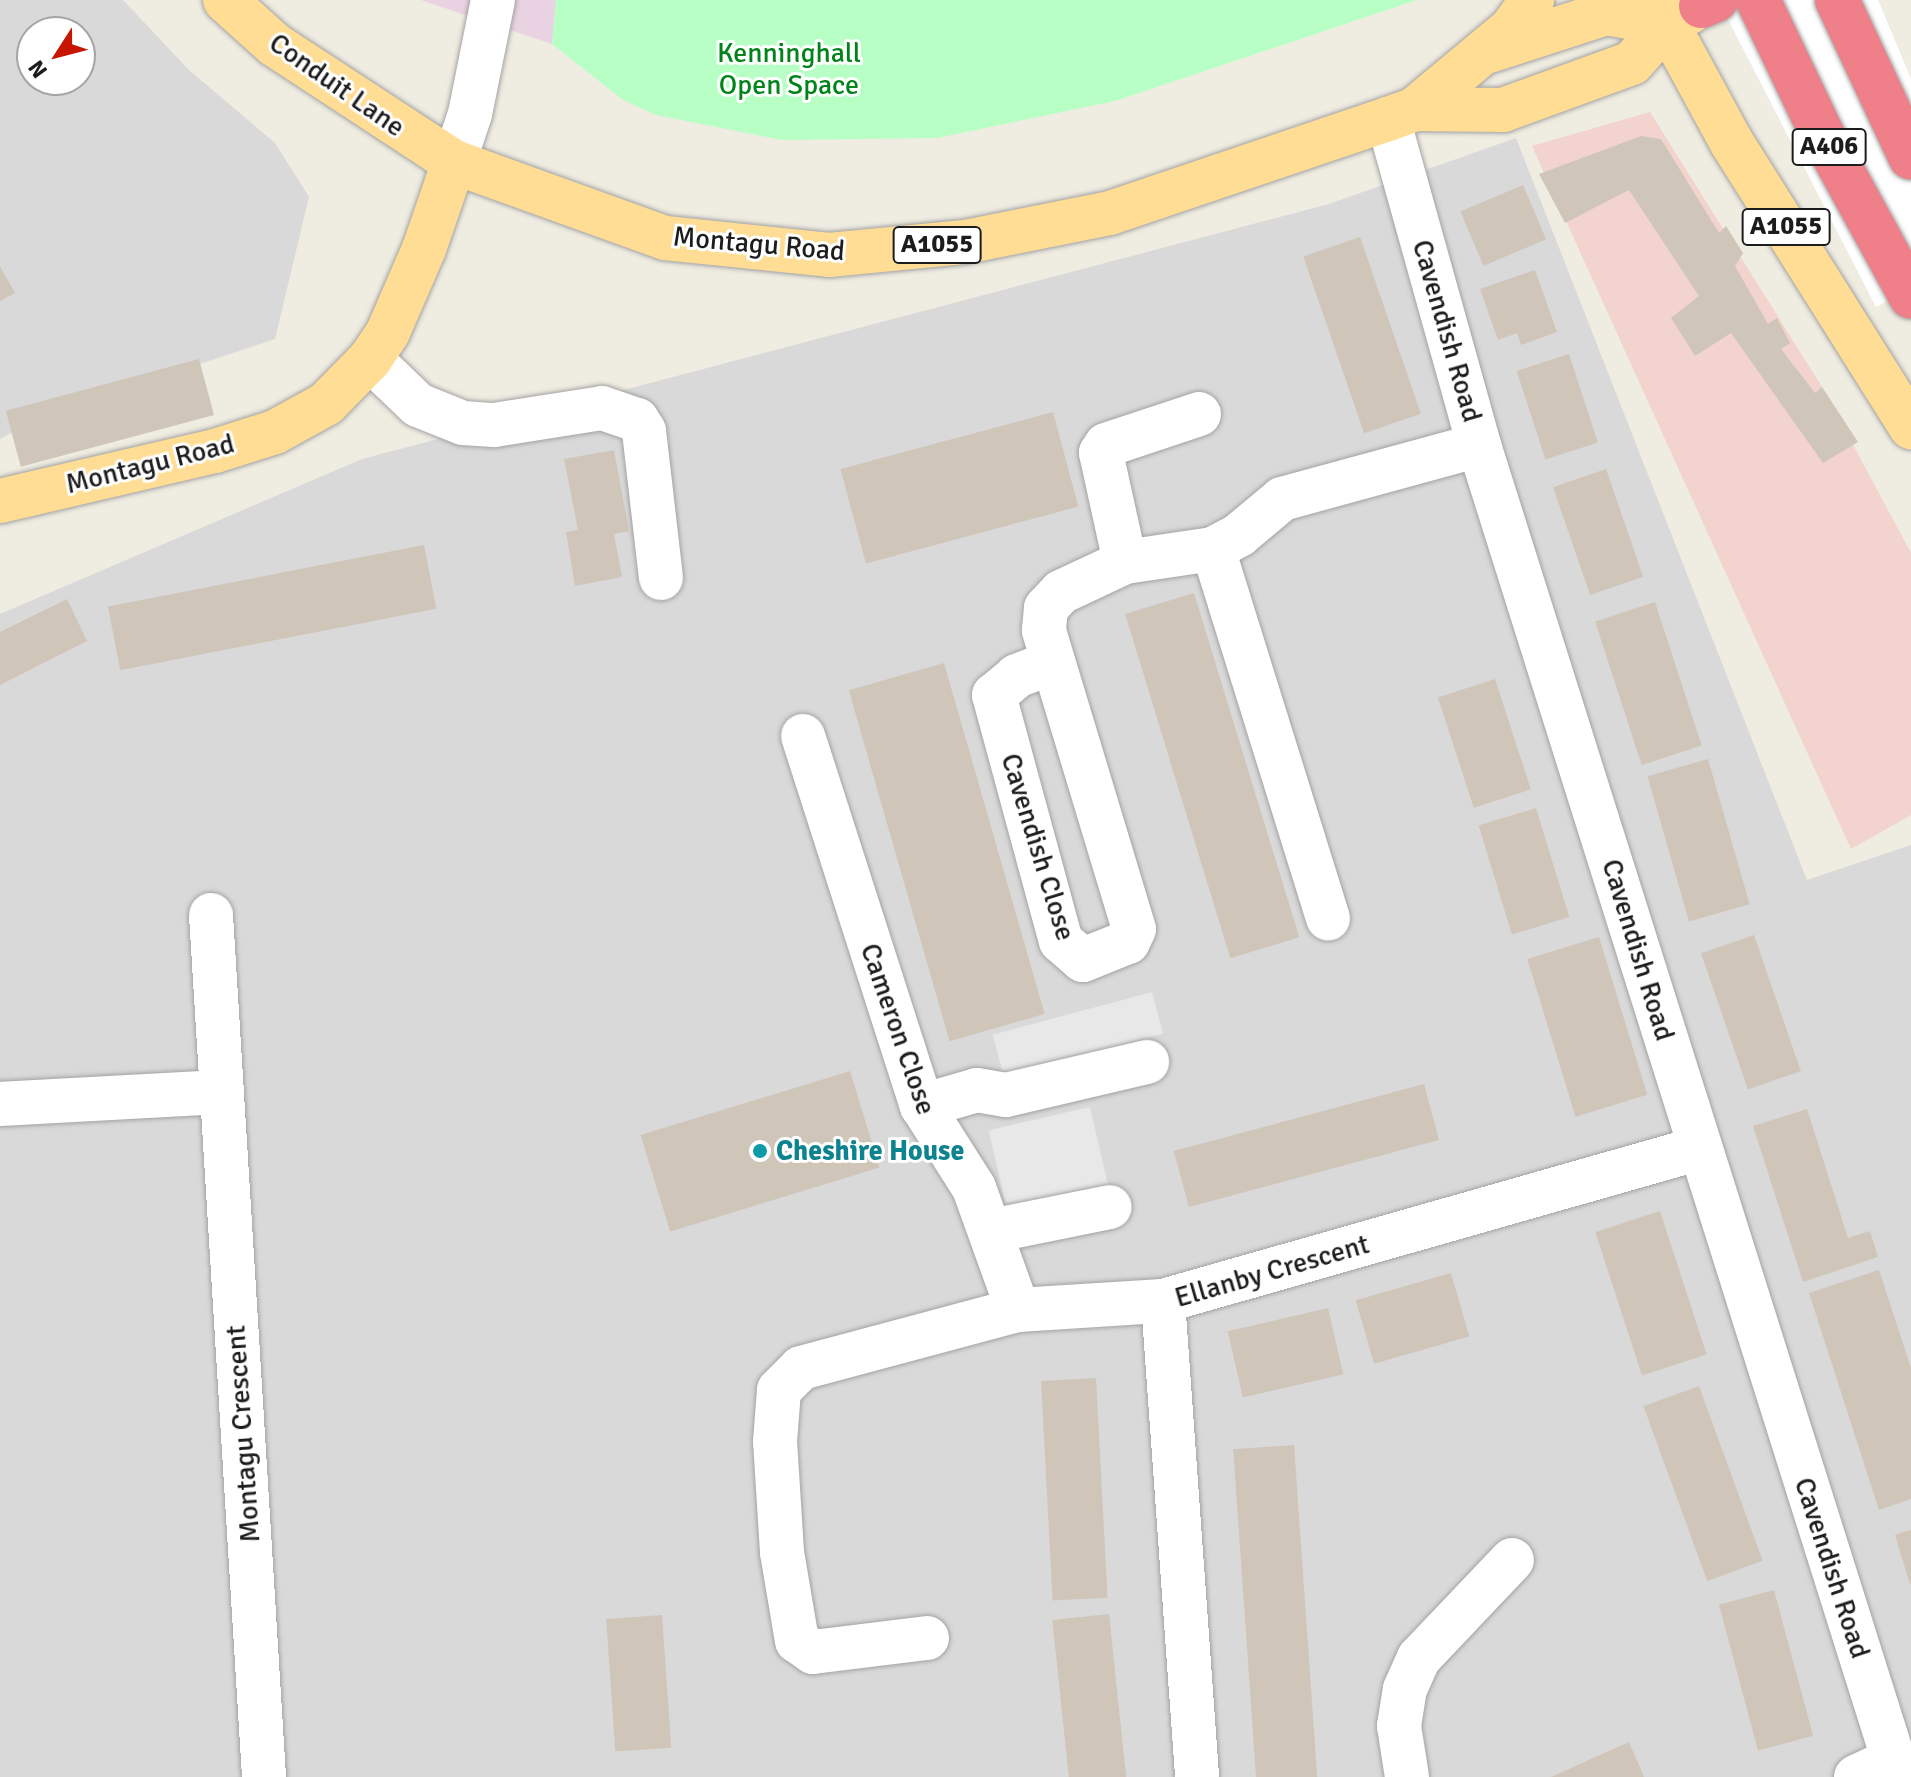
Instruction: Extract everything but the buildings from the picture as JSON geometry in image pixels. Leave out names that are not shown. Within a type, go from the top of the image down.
[{"type":"highway","name":"A406","points":[[1758,0],[1823,136],[1909,294]]},
{"type":"highway","name":"A406","points":[[1837,0],[1911,158]]},
{"type":"main road","name":"Conduit Lane","points":[[225,0],[275,45],[454,162]]},
{"type":"main road","name":"A1055","points":[[1479,54],[1511,29],[1532,0]]},
{"type":"main road","name":"Montagu Road","points":[[1401,114],[1479,54],[1607,13],[1688,6]]},
{"type":"main road","name":"Montagu Road","points":[[2,497],[275,432],[326,404],[370,359],[410,283],[454,162],[665,238],[829,255],[965,242],[1110,213],[1401,114],[1503,110],[1632,63],[1688,6]]},
{"type":"main road","name":"A1055","points":[[1688,6],[1732,143],[1911,427]]},
{"type":"street","points":[[454,162],[470,114],[493,0]]},
{"type":"street","name":"Cavendish Road","points":[[1401,114],[1479,445],[1700,1148],[1883,1771]]},
{"type":"street","points":[[370,359],[418,405],[463,423],[494,425],[602,408],[637,420],[644,431],[661,578]]},
{"type":"street","points":[[1125,562],[1101,453],[1106,445],[1199,414]]},
{"type":"street","name":"Cavendish Close","points":[[1053,662],[1017,676],[994,695],[1061,941],[1083,960],[1128,942],[1134,929],[1044,630],[1046,608],[1061,592],[1125,562],[1213,549],[1239,535],[1282,499],[1479,445]]},
{"type":"street","points":[[1213,549],[1328,919]]},
{"type":"street","name":"Cameron Close","points":[[803,736],[922,1106],[974,1188],[1018,1310]]},
{"type":"street","name":"Montagu Crescent","points":[[211,915],[264,1777]]},
{"type":"street","points":[[922,1106],[977,1090],[1006,1095],[1147,1062]]},
{"type":"street","points":[[0,1104],[222,1092]]},
{"type":"street","name":"Ellanby Crescent","points":[[1197,1777],[1163,1301],[1700,1148]]},
{"type":"street","points":[[991,1231],[1110,1207]]},
{"type":"street","points":[[927,1638],[813,1652],[797,1641],[790,1624],[775,1442],[779,1390],[801,1368],[1018,1310],[1163,1301]]},
{"type":"street","points":[[1407,1777],[1399,1726],[1405,1689],[1419,1658],[1512,1560]]},
{"type":"shaded area","points":[[0,0],[123,0],[189,70],[275,143],[309,197],[275,339],[43,416],[0,439]]},
{"type":"shaded area","points":[[421,0],[556,0],[552,44]]},
{"type":"shaded area","points":[[1650,112],[1822,387],[1911,553],[1911,815],[1851,849],[1532,146]]},
{"type":"shaded area","points":[[1516,138],[1807,880],[1911,845],[1911,1777],[0,1777],[0,614],[362,459],[1329,204]]},
{"type":"shaded area","points":[[1152,992],[1163,1034],[1004,1076],[993,1035]]},
{"type":"shaded area","points":[[1090,1107],[1109,1188],[1007,1211],[989,1130]]},
{"type":"green space","name":"Kenninghall Open Space","points":[[556,0],[1417,0],[1115,101],[937,138],[782,140],[656,115],[623,100],[552,44]]},
{"type":"pier","points":[[1718,0],[1878,0],[1911,79],[1911,288],[1876,307]]},
{"type":"place","name":"Cheshire House","points":[[760,1151]]}]
